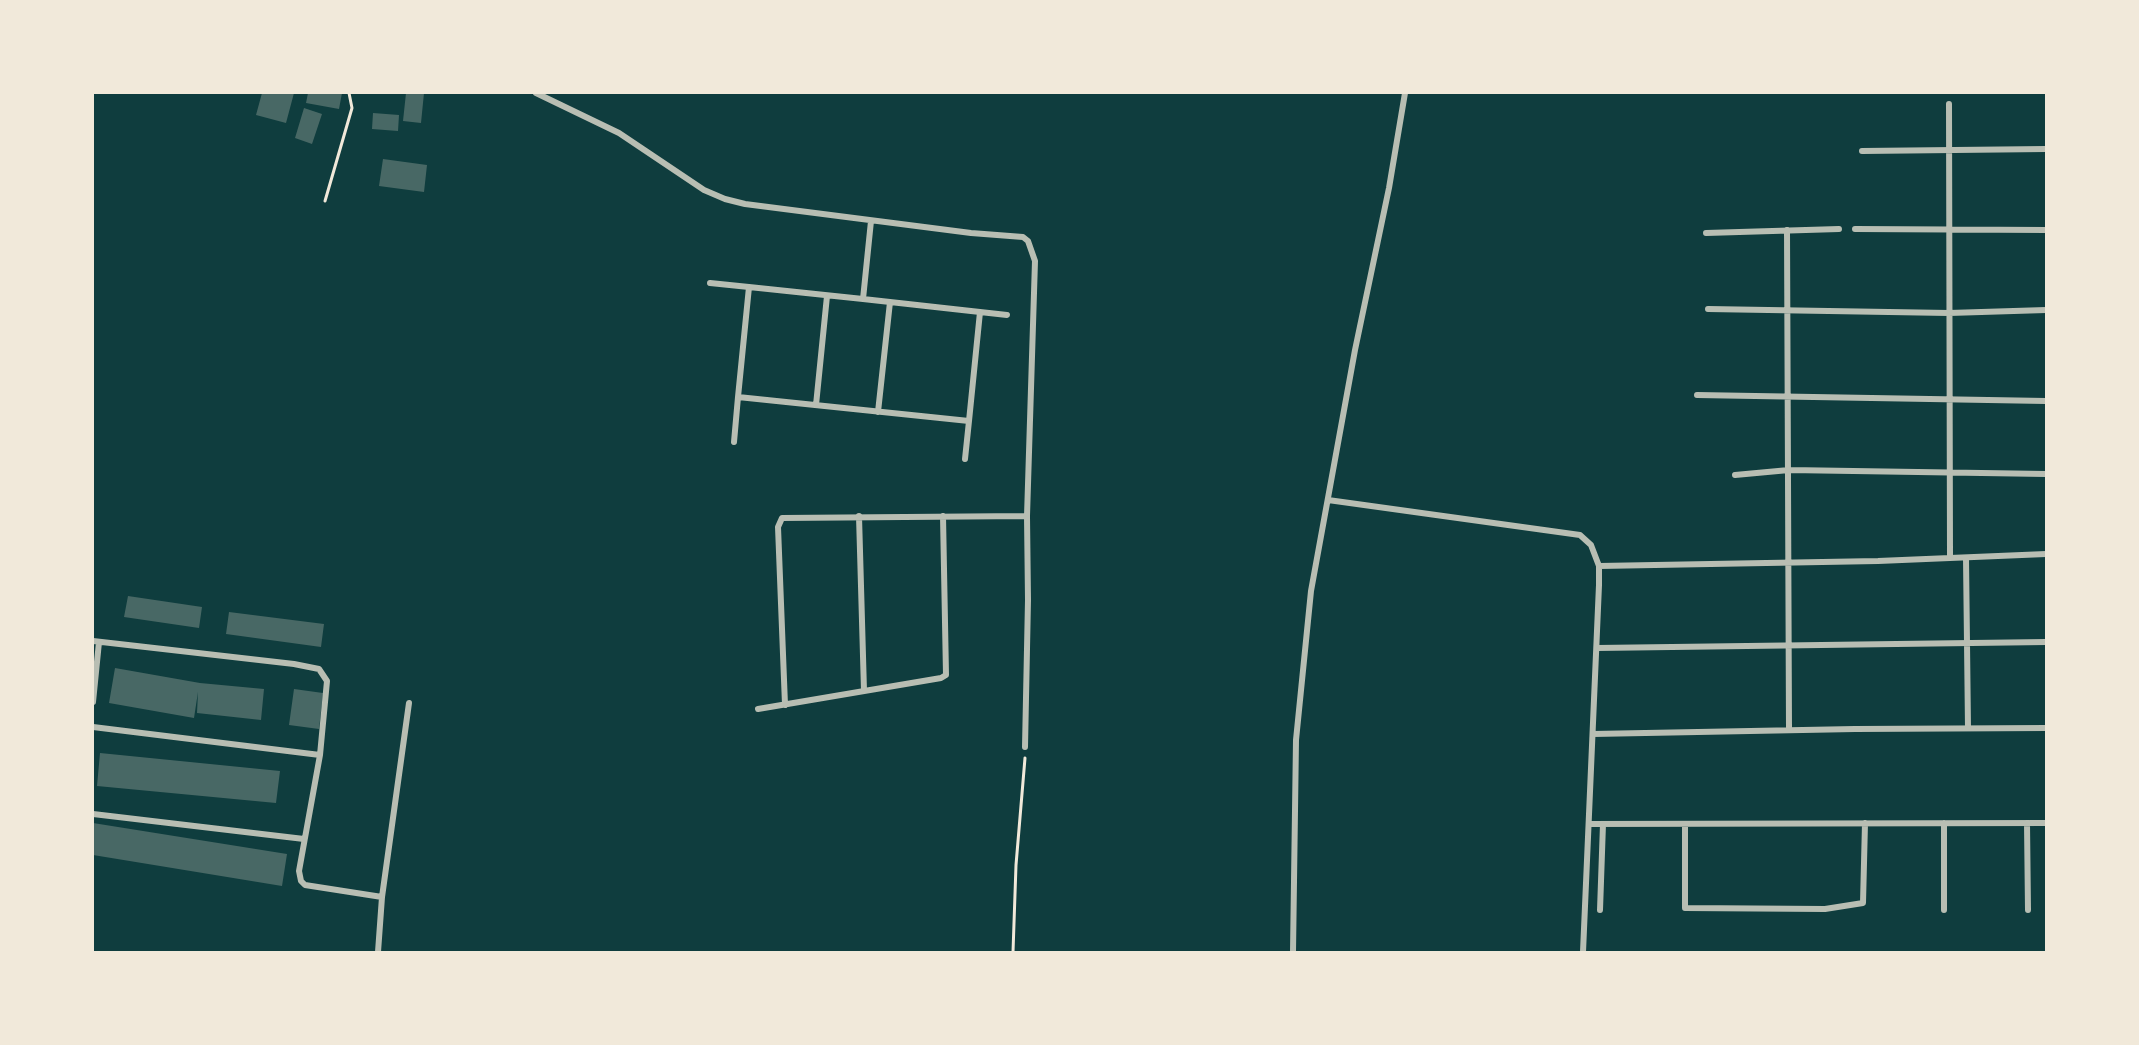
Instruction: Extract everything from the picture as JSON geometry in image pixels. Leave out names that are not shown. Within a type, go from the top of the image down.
[{"type":"street","points":[[536,93],[620,133],[704,190],[725,199],[745,204],[1023,237],[1030,246],[1035,261],[1027,516],[1025,747]]},
{"type":"street","points":[[1293,952],[1296,740],[1311,591],[1355,350],[1389,188],[1405,93]]},
{"type":"street","points":[[1949,104],[1950,558]]},
{"type":"street","points":[[1862,152],[2046,149]]},
{"type":"street","points":[[863,299],[871,220]]},
{"type":"street","points":[[1706,233],[1839,229]]},
{"type":"street","points":[[1855,229],[2046,230]]},
{"type":"street","points":[[1787,230],[1789,730]]},
{"type":"street","points":[[710,283],[1008,315]]},
{"type":"street","points":[[734,442],[749,288]]},
{"type":"street","points":[[816,405],[827,296]]},
{"type":"street","points":[[878,412],[890,302]]},
{"type":"street","points":[[1708,309],[1949,313],[2046,310]]},
{"type":"street","points":[[965,459],[980,312]]},
{"type":"street","points":[[1697,395],[2046,401]]},
{"type":"street","points":[[738,397],[969,421]]},
{"type":"street","points":[[1735,475],[1789,470],[2046,474]]},
{"type":"street","points":[[1328,500],[1580,535],[1591,545],[1599,566],[1584,952]]},
{"type":"street","points":[[859,516],[864,691]]},
{"type":"street","points":[[758,709],[941,678],[946,675],[943,516]]},
{"type":"street","points":[[785,705],[779,523],[785,517],[1027,516]]},
{"type":"street","points":[[1599,566],[2046,555]]},
{"type":"street","points":[[1965,558],[1968,728]]},
{"type":"street","points":[[93,702],[96,642],[294,664],[319,669],[327,681],[320,755],[299,871],[301,880],[305,885],[382,897]]},
{"type":"street","points":[[1597,648],[2046,642]]},
{"type":"street","points":[[378,952],[382,897],[409,703]]},
{"type":"street","points":[[93,727],[320,755]]},
{"type":"street","points":[[1593,734],[2046,728]]},
{"type":"street","points":[[93,814],[304,839]]},
{"type":"street","points":[[1685,824],[1684,908],[1825,909],[1863,903],[1865,823]]},
{"type":"street","points":[[1944,823],[1944,910]]},
{"type":"street","points":[[2027,823],[2028,910]]},
{"type":"street","points":[[1589,824],[2046,823]]},
{"type":"street","points":[[1600,910],[1603,824]]},
{"type":"path","points":[[326,201],[352,108],[350,93]]},
{"type":"path","points":[[1013,952],[1016,866],[1025,747]]},
{"type":"building","points":[[262,93],[294,93],[286,123],[256,115]]},
{"type":"building","points":[[308,93],[342,93],[339,109],[306,103]]},
{"type":"building","points":[[406,93],[424,93],[421,123],[403,121]]},
{"type":"building","points":[[304,108],[322,114],[312,144],[295,138]]},
{"type":"building","points":[[373,113],[399,115],[398,131],[372,129]]},
{"type":"building","points":[[383,159],[427,165],[424,192],[379,186]]},
{"type":"building","points":[[128,596],[202,607],[199,628],[124,617]]},
{"type":"building","points":[[229,612],[324,624],[321,647],[226,634]]},
{"type":"building","points":[[115,668],[200,683],[264,689],[261,720],[197,713],[198,692],[194,718],[109,703]]},
{"type":"building","points":[[294,689],[323,693],[319,729],[289,725]]},
{"type":"building","points":[[100,753],[280,771],[276,803],[97,786]]},
{"type":"building","points":[[93,823],[287,854],[282,886],[93,855]]}]
